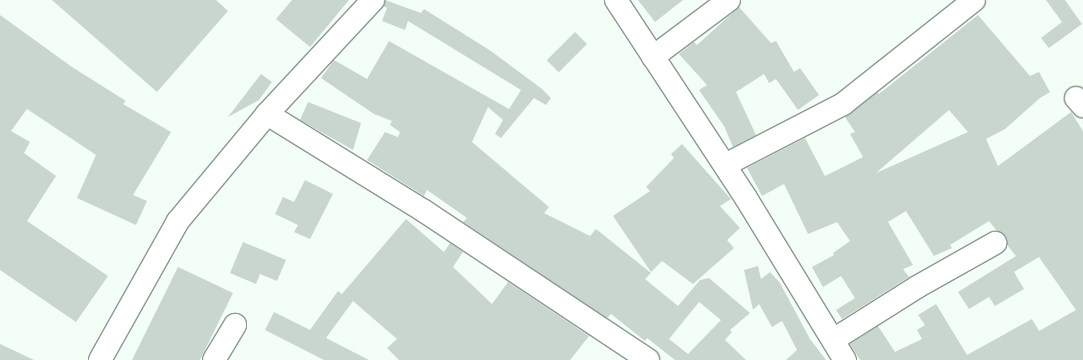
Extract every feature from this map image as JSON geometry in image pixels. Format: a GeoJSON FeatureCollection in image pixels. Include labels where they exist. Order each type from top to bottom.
{"type":"FeatureCollection","features":[{"type":"Feature","properties":{"kind":"street"},"geometry":{"type":"LineString","coordinates":[[100,360],[178,221],[267,114],[373,0]]}},
{"type":"Feature","properties":{"kind":"street"},"geometry":{"type":"LineString","coordinates":[[616,0],[725,166],[845,360]]}},
{"type":"Feature","properties":{"kind":"street"},"geometry":{"type":"LineString","coordinates":[[653,57],[728,0]]}},
{"type":"Feature","properties":{"kind":"street"},"geometry":{"type":"LineString","coordinates":[[725,166],[843,104],[974,0]]}},
{"type":"Feature","properties":{"kind":"street"},"geometry":{"type":"LineString","coordinates":[[267,114],[424,211],[648,360]]}},
{"type":"Feature","properties":{"kind":"street"},"geometry":{"type":"LineString","coordinates":[[833,340],[917,287],[994,243]]}},
{"type":"Feature","properties":{"kind":"street"},"geometry":{"type":"LineString","coordinates":[[214,360],[235,326]]}},
{"type":"Feature","properties":{"kind":"building"},"geometry":{"type":"Polygon","coordinates":[[[52,0],[216,0],[228,11],[157,92],[52,0]]]}},
{"type":"Feature","properties":{"kind":"building"},"geometry":{"type":"Polygon","coordinates":[[[292,0],[349,0],[310,47],[276,19],[292,0]]]}},
{"type":"Feature","properties":{"kind":"building"},"geometry":{"type":"Polygon","coordinates":[[[385,0],[421,13],[424,9],[491,51],[542,89],[551,98],[546,105],[534,98],[501,138],[495,134],[503,120],[488,107],[472,142],[549,207],[544,213],[590,236],[596,229],[651,273],[645,279],[678,306],[700,280],[709,278],[750,313],[730,330],[732,332],[725,340],[746,360],[675,360],[647,338],[645,341],[611,314],[607,318],[463,222],[467,218],[427,190],[424,196],[367,160],[385,132],[398,137],[400,132],[390,125],[392,121],[374,114],[321,78],[334,60],[367,79],[389,41],[509,109],[521,90],[408,21],[405,30],[382,21],[387,8],[383,6],[385,0]],[[699,302],[669,339],[688,354],[721,320],[699,302]]]}},
{"type":"Feature","properties":{"kind":"building"},"geometry":{"type":"Polygon","coordinates":[[[638,0],[683,0],[655,22],[638,0]]]}},
{"type":"Feature","properties":{"kind":"building"},"geometry":{"type":"Polygon","coordinates":[[[1046,0],[1065,0],[1082,24],[1049,48],[1041,38],[1062,22],[1046,0]]]}},
{"type":"Feature","properties":{"kind":"building"},"geometry":{"type":"Polygon","coordinates":[[[739,7],[771,43],[776,41],[794,72],[800,68],[819,95],[798,110],[776,79],[769,83],[764,74],[736,92],[756,135],[733,147],[724,126],[699,90],[707,85],[679,54],[694,42],[697,45],[739,7]]]}},
{"type":"Feature","properties":{"kind":"building"},"geometry":{"type":"Polygon","coordinates":[[[0,15],[72,67],[126,101],[123,104],[171,132],[133,195],[147,201],[136,225],[77,198],[96,155],[27,109],[11,131],[30,142],[24,153],[56,176],[27,221],[108,276],[76,322],[0,270],[0,15]]]}},
{"type":"Feature","properties":{"kind":"building"},"geometry":{"type":"Polygon","coordinates":[[[978,15],[1030,76],[1039,72],[1050,92],[1040,98],[1005,129],[986,139],[998,166],[1071,112],[1083,131],[1083,360],[860,360],[850,344],[878,326],[895,352],[922,339],[917,330],[925,325],[918,315],[936,304],[967,355],[1032,319],[1039,331],[1076,310],[1039,257],[1014,272],[1024,289],[995,306],[989,297],[969,309],[958,292],[1016,256],[1007,245],[1006,237],[997,231],[989,221],[950,245],[952,248],[934,256],[906,211],[888,222],[913,265],[903,269],[909,277],[842,319],[836,310],[855,298],[841,276],[823,287],[812,267],[834,255],[833,253],[850,241],[837,222],[808,234],[784,184],[762,196],[747,168],[805,138],[825,176],[863,157],[850,134],[855,132],[845,117],[878,92],[879,94],[978,15]],[[949,110],[876,173],[968,132],[949,110]]]}},
{"type":"Feature","properties":{"kind":"building"},"geometry":{"type":"Polygon","coordinates":[[[575,32],[587,44],[559,72],[547,60],[575,32]]]}},
{"type":"Feature","properties":{"kind":"building"},"geometry":{"type":"Polygon","coordinates":[[[261,74],[272,82],[259,100],[228,117],[261,74]]]}},
{"type":"Feature","properties":{"kind":"building"},"geometry":{"type":"Polygon","coordinates":[[[308,102],[361,123],[353,150],[300,120],[308,102]]]}},
{"type":"Feature","properties":{"kind":"building"},"geometry":{"type":"Polygon","coordinates":[[[682,144],[731,199],[720,206],[740,228],[727,240],[734,248],[693,284],[662,261],[651,272],[613,216],[650,191],[646,187],[674,158],[671,154],[682,144]]]}},
{"type":"Feature","properties":{"kind":"building"},"geometry":{"type":"Polygon","coordinates":[[[305,180],[333,194],[310,239],[294,232],[298,225],[275,214],[283,197],[294,202],[305,180]]]}},
{"type":"Feature","properties":{"kind":"building"},"geometry":{"type":"Polygon","coordinates":[[[406,219],[444,252],[450,243],[463,252],[453,267],[492,304],[508,282],[589,336],[570,360],[399,360],[387,348],[397,339],[353,301],[326,338],[369,360],[324,360],[265,330],[274,312],[310,330],[338,291],[342,294],[406,219]]]}},
{"type":"Feature","properties":{"kind":"building"},"geometry":{"type":"Polygon","coordinates":[[[243,242],[286,260],[277,281],[260,274],[256,284],[230,273],[243,242]]]}},
{"type":"Feature","properties":{"kind":"building"},"geometry":{"type":"Polygon","coordinates":[[[758,266],[761,279],[770,272],[780,283],[810,339],[826,360],[786,360],[797,350],[782,321],[772,327],[759,304],[753,310],[744,270],[758,266]]]}},
{"type":"Feature","properties":{"kind":"building"},"geometry":{"type":"Polygon","coordinates":[[[178,267],[233,293],[200,360],[132,360],[178,267]]]}},
{"type":"Feature","properties":{"kind":"building"},"geometry":{"type":"Polygon","coordinates":[[[0,344],[34,360],[0,360],[0,344]]]}}]}
